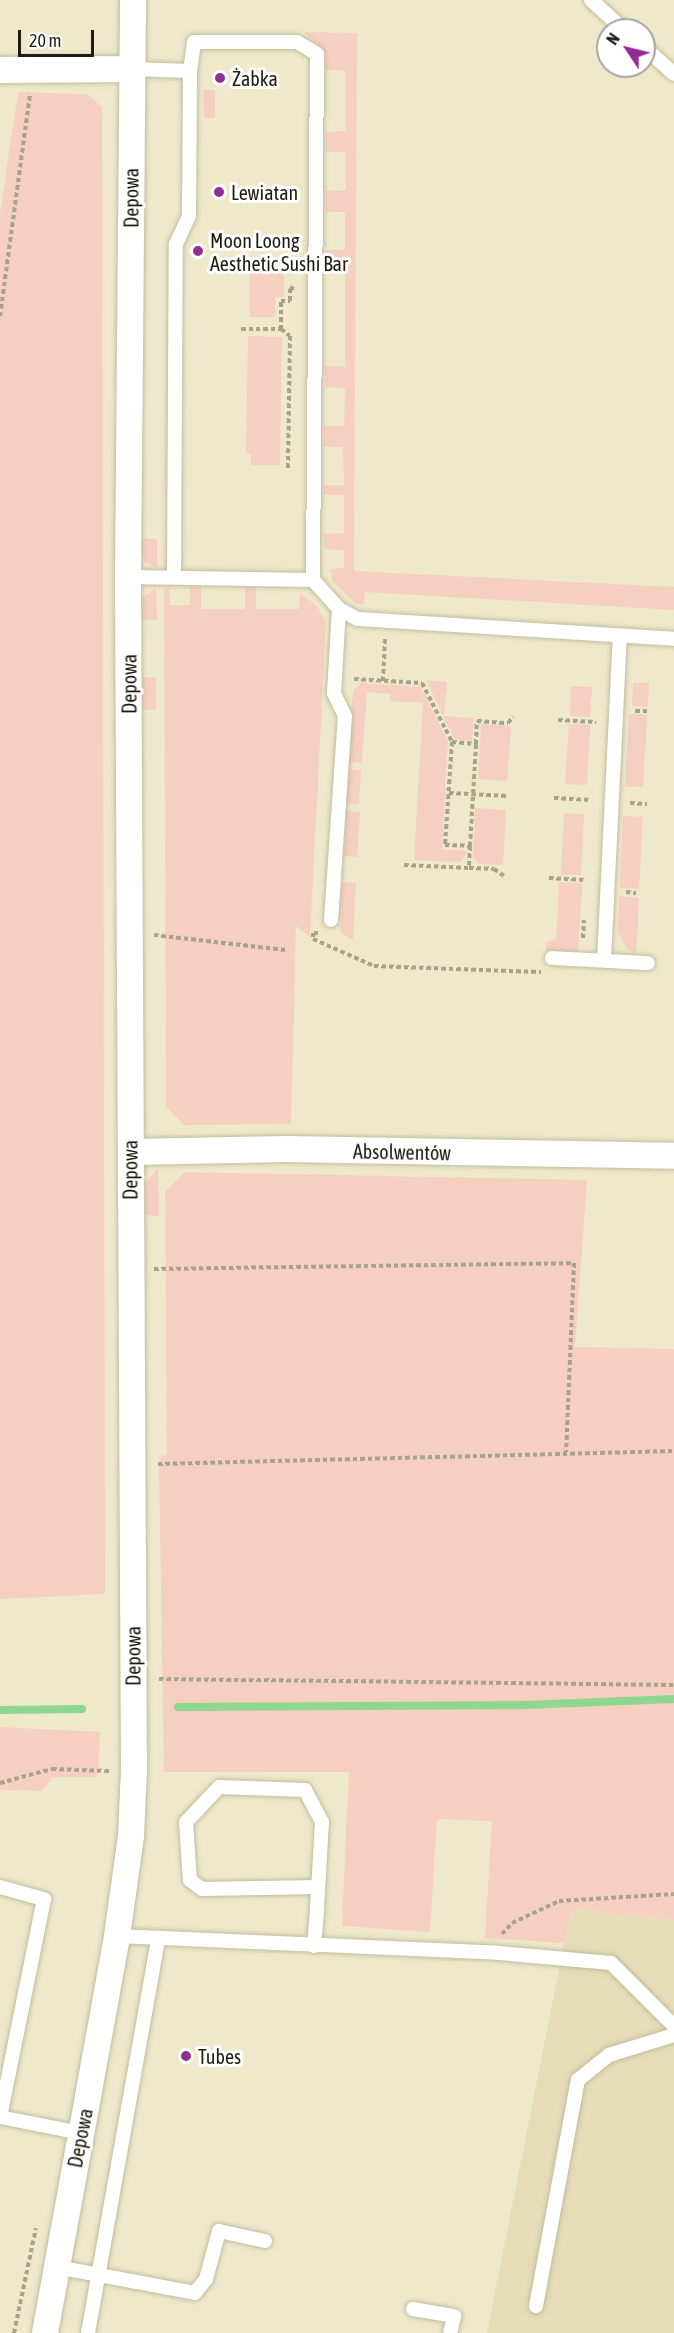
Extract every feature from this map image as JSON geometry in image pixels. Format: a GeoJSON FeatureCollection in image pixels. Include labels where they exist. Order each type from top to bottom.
{"type":"FeatureCollection","features":[{"type":"Feature","properties":{"kind":"street","name":"Depowa"},"geometry":{"type":"LineString","coordinates":[[45,2333],[117,1936],[131,1836],[134,1771],[130,1465],[128,577],[133,0]]}},
{"type":"Feature","properties":{"kind":"street"},"geometry":{"type":"LineString","coordinates":[[0,70],[132,69]]}},
{"type":"Feature","properties":{"kind":"street","name":"Absolwentów"},"geometry":{"type":"LineString","coordinates":[[131,1152],[286,1149],[674,1156]]}},
{"type":"Feature","properties":{"kind":"lane"},"geometry":{"type":"LineString","coordinates":[[591,0],[611,18]]}},
{"type":"Feature","properties":{"kind":"lane"},"geometry":{"type":"LineString","coordinates":[[174,577],[176,244],[189,216],[190,72],[194,42],[297,42],[317,54],[313,580],[339,609],[358,619],[386,623],[674,639]]}},
{"type":"Feature","properties":{"kind":"lane"},"geometry":{"type":"LineString","coordinates":[[656,58],[674,74]]}},
{"type":"Feature","properties":{"kind":"lane"},"geometry":{"type":"LineString","coordinates":[[132,69],[190,72]]}},
{"type":"Feature","properties":{"kind":"lane"},"geometry":{"type":"LineString","coordinates":[[128,577],[313,580]]}},
{"type":"Feature","properties":{"kind":"lane"},"geometry":{"type":"LineString","coordinates":[[331,920],[345,716],[334,693],[339,609]]}},
{"type":"Feature","properties":{"kind":"lane"},"geometry":{"type":"LineString","coordinates":[[604,960],[621,636]]}},
{"type":"Feature","properties":{"kind":"lane"},"geometry":{"type":"LineString","coordinates":[[552,958],[648,963]]}},
{"type":"Feature","properties":{"kind":"lane"},"geometry":{"type":"LineString","coordinates":[[314,1946],[318,1887],[322,1821],[305,1790],[219,1787],[186,1822],[190,1880],[202,1889],[318,1887]]}},
{"type":"Feature","properties":{"kind":"lane"},"geometry":{"type":"LineString","coordinates":[[0,1887],[44,1899],[0,2117],[81,2133]]}},
{"type":"Feature","properties":{"kind":"lane"},"geometry":{"type":"LineString","coordinates":[[117,1936],[158,1941],[499,1953],[611,1963],[674,2026]]}},
{"type":"Feature","properties":{"kind":"lane"},"geometry":{"type":"LineString","coordinates":[[88,2333],[158,1941]]}},
{"type":"Feature","properties":{"kind":"lane"},"geometry":{"type":"LineString","coordinates":[[536,2306],[578,2080],[609,2055],[674,2035]]}},
{"type":"Feature","properties":{"kind":"lane"},"geometry":{"type":"LineString","coordinates":[[57,2267],[99,2277],[195,2293],[206,2279],[219,2231],[265,2241]]}},
{"type":"Feature","properties":{"kind":"lane"},"geometry":{"type":"LineString","coordinates":[[413,2309],[454,2316],[450,2333]]}},
{"type":"Feature","properties":{"kind":"path"},"geometry":{"type":"LineString","coordinates":[[0,316],[36,69]]}},
{"type":"Feature","properties":{"kind":"path"},"geometry":{"type":"LineString","coordinates":[[281,329],[281,301],[290,301],[290,287],[296,287],[295,301]]}},
{"type":"Feature","properties":{"kind":"path"},"geometry":{"type":"LineString","coordinates":[[241,329],[281,329],[290,336],[288,469]]}},
{"type":"Feature","properties":{"kind":"path"},"geometry":{"type":"LineString","coordinates":[[383,681],[385,645]]}},
{"type":"Feature","properties":{"kind":"path"},"geometry":{"type":"LineString","coordinates":[[337,700],[352,679],[422,683],[452,742],[446,845],[470,846]]}},
{"type":"Feature","properties":{"kind":"path"},"geometry":{"type":"LineString","coordinates":[[469,868],[477,721],[508,723],[513,717]]}},
{"type":"Feature","properties":{"kind":"path"},"geometry":{"type":"LineString","coordinates":[[558,720],[596,722]]}},
{"type":"Feature","properties":{"kind":"path"},"geometry":{"type":"LineString","coordinates":[[452,742],[476,744]]}},
{"type":"Feature","properties":{"kind":"path"},"geometry":{"type":"LineString","coordinates":[[449,793],[508,796]]}},
{"type":"Feature","properties":{"kind":"path"},"geometry":{"type":"LineString","coordinates":[[554,798],[591,800]]}},
{"type":"Feature","properties":{"kind":"path"},"geometry":{"type":"LineString","coordinates":[[404,865],[494,869],[504,876]]}},
{"type":"Feature","properties":{"kind":"path"},"geometry":{"type":"LineString","coordinates":[[549,878],[586,880]]}},
{"type":"Feature","properties":{"kind":"path"},"geometry":{"type":"LineString","coordinates":[[323,934],[313,933],[313,939],[374,966],[554,973]]}},
{"type":"Feature","properties":{"kind":"path"},"geometry":{"type":"LineString","coordinates":[[129,934],[285,950]]}},
{"type":"Feature","properties":{"kind":"path"},"geometry":{"type":"LineString","coordinates":[[130,1270],[574,1263],[567,1452]]}},
{"type":"Feature","properties":{"kind":"path"},"geometry":{"type":"LineString","coordinates":[[130,1465],[674,1451]]}},
{"type":"Feature","properties":{"kind":"path"},"geometry":{"type":"LineString","coordinates":[[133,1679],[674,1685]]}},
{"type":"Feature","properties":{"kind":"path"},"geometry":{"type":"LineString","coordinates":[[0,1783],[52,1769],[134,1771]]}},
{"type":"Feature","properties":{"kind":"path"},"geometry":{"type":"LineString","coordinates":[[499,1953],[504,1928],[559,1901],[674,1894]]}},
{"type":"Feature","properties":{"kind":"shaded area"},"geometry":{"type":"Polygon","coordinates":[[[304,32],[357,33],[354,571],[674,587],[674,610],[365,592],[364,604],[356,604],[332,581],[331,569],[344,568],[344,550],[325,549],[324,534],[344,533],[344,495],[324,495],[324,485],[344,485],[343,447],[324,447],[324,426],[344,426],[345,388],[325,387],[325,366],[345,366],[345,270],[326,269],[326,250],[345,250],[345,212],[326,212],[326,191],[346,190],[346,152],[326,152],[326,132],[346,131],[346,71],[326,70],[325,54],[304,32]]]}},
{"type":"Feature","properties":{"kind":"shaded area"},"geometry":{"type":"Polygon","coordinates":[[[203,90],[215,90],[215,118],[204,118],[203,90]]]}},
{"type":"Feature","properties":{"kind":"shaded area"},"geometry":{"type":"Polygon","coordinates":[[[18,92],[87,94],[102,107],[105,1594],[0,1599],[0,214],[18,92]]]}},
{"type":"Feature","properties":{"kind":"shaded area"},"geometry":{"type":"Polygon","coordinates":[[[250,266],[262,266],[262,272],[284,272],[284,297],[275,297],[275,317],[250,317],[250,266]]]}},
{"type":"Feature","properties":{"kind":"shaded area"},"geometry":{"type":"Polygon","coordinates":[[[248,336],[282,337],[280,465],[251,465],[251,454],[246,453],[248,336]]]}},
{"type":"Feature","properties":{"kind":"shaded area"},"geometry":{"type":"Polygon","coordinates":[[[141,539],[157,539],[157,568],[145,562],[140,551],[141,539]]]}},
{"type":"Feature","properties":{"kind":"shaded area"},"geometry":{"type":"Polygon","coordinates":[[[190,587],[201,587],[201,609],[245,609],[245,587],[256,587],[256,609],[299,609],[300,593],[317,606],[326,622],[310,937],[296,926],[291,1124],[184,1125],[166,1107],[164,590],[169,588],[170,605],[190,605],[190,587]]]}},
{"type":"Feature","properties":{"kind":"shaded area"},"geometry":{"type":"Polygon","coordinates":[[[156,588],[157,620],[141,620],[141,599],[156,588]]]}},
{"type":"Feature","properties":{"kind":"shaded area"},"geometry":{"type":"Polygon","coordinates":[[[140,677],[156,677],[156,710],[140,710],[140,677]]]}},
{"type":"Feature","properties":{"kind":"shaded area"},"geometry":{"type":"Polygon","coordinates":[[[426,680],[447,682],[444,716],[474,718],[472,741],[454,739],[426,680]]]}},
{"type":"Feature","properties":{"kind":"shaded area"},"geometry":{"type":"Polygon","coordinates":[[[361,683],[421,687],[448,742],[442,849],[467,851],[461,862],[414,860],[423,703],[390,701],[390,694],[367,692],[362,763],[348,762],[353,691],[361,683]]]}},
{"type":"Feature","properties":{"kind":"shaded area"},"geometry":{"type":"Polygon","coordinates":[[[633,683],[649,683],[648,707],[632,706],[633,683]]]}},
{"type":"Feature","properties":{"kind":"shaded area"},"geometry":{"type":"Polygon","coordinates":[[[571,686],[592,687],[590,717],[570,716],[571,686]]]}},
{"type":"Feature","properties":{"kind":"shaded area"},"geometry":{"type":"Polygon","coordinates":[[[629,714],[647,715],[643,787],[625,787],[629,714]]]}},
{"type":"Feature","properties":{"kind":"shaded area"},"geometry":{"type":"Polygon","coordinates":[[[481,724],[511,726],[507,781],[478,779],[481,724]]]}},
{"type":"Feature","properties":{"kind":"shaded area"},"geometry":{"type":"Polygon","coordinates":[[[569,724],[590,725],[587,785],[565,784],[569,724]]]}},
{"type":"Feature","properties":{"kind":"shaded area"},"geometry":{"type":"Polygon","coordinates":[[[349,769],[361,770],[359,804],[346,803],[349,769]]]}},
{"type":"Feature","properties":{"kind":"shaded area"},"geometry":{"type":"Polygon","coordinates":[[[475,808],[506,810],[503,865],[479,864],[473,858],[475,808]]]}},
{"type":"Feature","properties":{"kind":"shaded area"},"geometry":{"type":"Polygon","coordinates":[[[346,811],[360,812],[357,857],[344,856],[346,811]]]}},
{"type":"Feature","properties":{"kind":"shaded area"},"geometry":{"type":"Polygon","coordinates":[[[564,813],[584,814],[581,875],[561,875],[564,813]]]}},
{"type":"Feature","properties":{"kind":"shaded area"},"geometry":{"type":"Polygon","coordinates":[[[623,816],[643,817],[639,889],[620,888],[623,816]]]}},
{"type":"Feature","properties":{"kind":"shaded area"},"geometry":{"type":"Polygon","coordinates":[[[342,882],[356,883],[353,940],[340,932],[342,882]]]}},
{"type":"Feature","properties":{"kind":"shaded area"},"geometry":{"type":"Polygon","coordinates":[[[559,882],[582,884],[578,952],[546,951],[546,943],[556,939],[559,882]]]}},
{"type":"Feature","properties":{"kind":"shaded area"},"geometry":{"type":"Polygon","coordinates":[[[619,896],[639,898],[636,954],[627,949],[618,932],[619,896]]]}},
{"type":"Feature","properties":{"kind":"shaded area"},"geometry":{"type":"Polygon","coordinates":[[[158,1168],[159,1216],[142,1215],[143,1186],[158,1168]]]}},
{"type":"Feature","properties":{"kind":"shaded area"},"geometry":{"type":"Polygon","coordinates":[[[185,1172],[587,1180],[575,1347],[674,1349],[674,1920],[572,1909],[564,1943],[485,1938],[492,1821],[437,1819],[430,1932],[342,1926],[349,1772],[164,1772],[159,1464],[160,1456],[167,1455],[165,1192],[185,1172]]]}},
{"type":"Feature","properties":{"kind":"shaded area"},"geometry":{"type":"Polygon","coordinates":[[[0,1727],[100,1732],[98,1777],[53,1777],[42,1791],[0,1790],[0,1727]]]}},
{"type":"Feature","properties":{"kind":"shaded area"},"geometry":{"type":"Polygon","coordinates":[[[571,1909],[674,1920],[674,2333],[487,2333],[571,1909]]]}},
{"type":"Feature","properties":{"kind":"waterway"},"geometry":{"type":"LineString","coordinates":[[178,1707],[525,1705],[674,1699]]}},
{"type":"Feature","properties":{"kind":"waterway"},"geometry":{"type":"LineString","coordinates":[[0,1710],[82,1709]]}},
{"type":"Feature","properties":{"kind":"place","name":"Żabka"},"geometry":{"type":"Point","coordinates":[220,78]}},
{"type":"Feature","properties":{"kind":"place","name":"Lewiatan"},"geometry":{"type":"Point","coordinates":[219,192]}},
{"type":"Feature","properties":{"kind":"place","name":"Moon Loong Aesthetic Sushi Bar"},"geometry":{"type":"Point","coordinates":[198,251]}},
{"type":"Feature","properties":{"kind":"place","name":"Tubes"},"geometry":{"type":"Point","coordinates":[186,2056]}}]}
